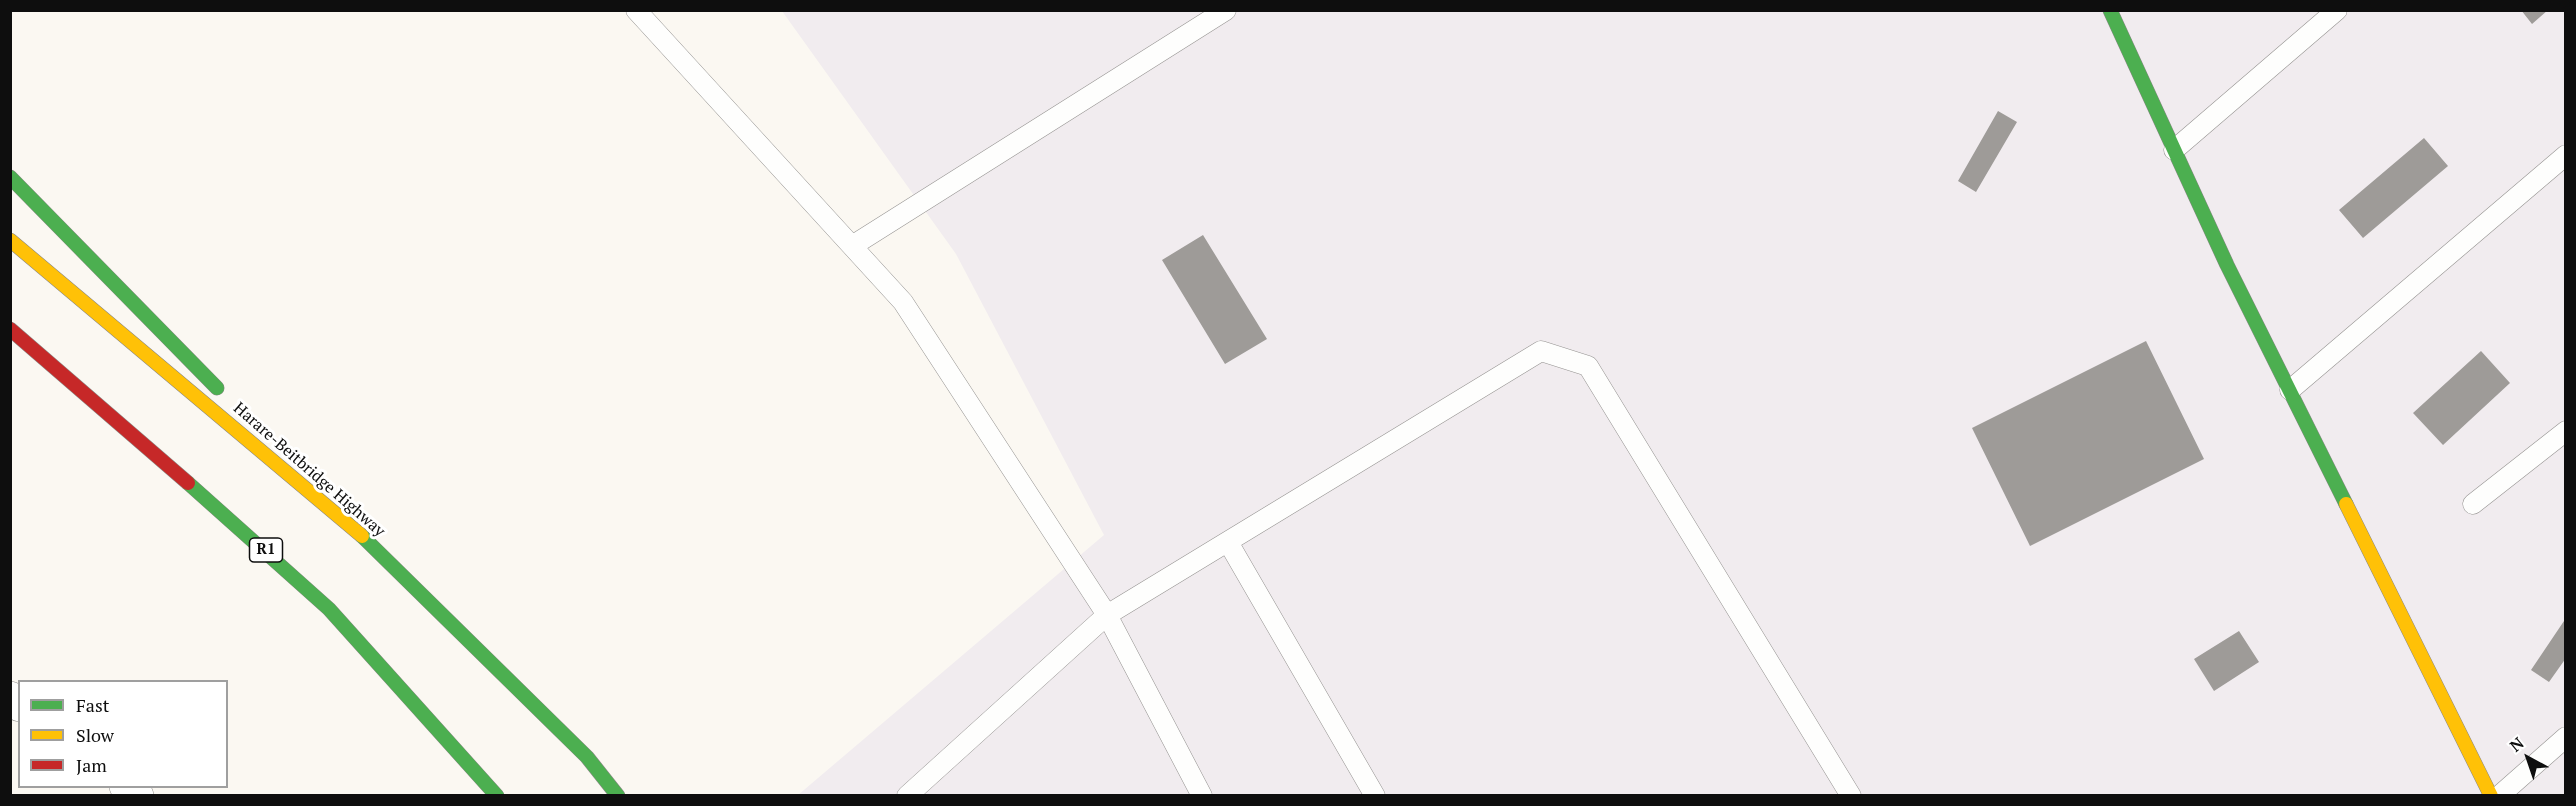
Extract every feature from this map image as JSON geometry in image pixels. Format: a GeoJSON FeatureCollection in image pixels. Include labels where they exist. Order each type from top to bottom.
{"type":"FeatureCollection","features":[{"type":"Feature","properties":{"kind":"main road"},"geometry":{"type":"LineString","coordinates":[[2110,10],[2227,265],[2490,795]]}},
{"type":"Feature","properties":{"kind":"main road"},"geometry":{"type":"LineString","coordinates":[[10,177],[226,398]]}},
{"type":"Feature","properties":{"kind":"main road","name":"Harare-Beitbridge Highway"},"geometry":{"type":"LineString","coordinates":[[10,240],[342,517],[587,757],[618,795]]}},
{"type":"Feature","properties":{"kind":"main road","name":"R1"},"geometry":{"type":"LineString","coordinates":[[10,329],[247,534],[329,609],[497,795]]}},
{"type":"Feature","properties":{"kind":"main road"},"geometry":{"type":"LineString","coordinates":[[251,423],[342,517]]}},
{"type":"Feature","properties":{"kind":"lane"},"geometry":{"type":"LineString","coordinates":[[636,10],[903,302],[1107,615],[1202,795]]}},
{"type":"Feature","properties":{"kind":"lane"},"geometry":{"type":"LineString","coordinates":[[852,246],[1226,10]]}},
{"type":"Feature","properties":{"kind":"lane"},"geometry":{"type":"LineString","coordinates":[[2174,150],[2337,10]]}},
{"type":"Feature","properties":{"kind":"lane"},"geometry":{"type":"LineString","coordinates":[[2290,390],[2565,155]]}},
{"type":"Feature","properties":{"kind":"lane"},"geometry":{"type":"LineString","coordinates":[[907,795],[1107,615],[1541,351],[1588,366],[1851,795]]}},
{"type":"Feature","properties":{"kind":"lane"},"geometry":{"type":"LineString","coordinates":[[2473,504],[2565,431]]}},
{"type":"Feature","properties":{"kind":"lane"},"geometry":{"type":"LineString","coordinates":[[1228,542],[1375,795]]}},
{"type":"Feature","properties":{"kind":"lane"},"geometry":{"type":"LineString","coordinates":[[2499,795],[2565,737]]}},
{"type":"Feature","properties":{"kind":"shaded area"},"geometry":{"type":"Polygon","coordinates":[[[782,11],[2565,11],[2565,795],[798,795],[1104,535],[956,254],[782,11]]]}},
{"type":"Feature","properties":{"kind":"building"},"geometry":{"type":"Polygon","coordinates":[[[2521,10],[2548,10],[2532,24],[2521,10]]]}},
{"type":"Feature","properties":{"kind":"building"},"geometry":{"type":"Polygon","coordinates":[[[1998,111],[2017,122],[1976,192],[1958,181],[1998,111]]]}},
{"type":"Feature","properties":{"kind":"building"},"geometry":{"type":"Polygon","coordinates":[[[2424,138],[2448,166],[2363,238],[2339,210],[2424,138]]]}},
{"type":"Feature","properties":{"kind":"building"},"geometry":{"type":"Polygon","coordinates":[[[1203,235],[1267,339],[1225,364],[1162,260],[1203,235]]]}},
{"type":"Feature","properties":{"kind":"building"},"geometry":{"type":"Polygon","coordinates":[[[2146,341],[2204,459],[2030,546],[1972,428],[2146,341]]]}},
{"type":"Feature","properties":{"kind":"building"},"geometry":{"type":"Polygon","coordinates":[[[2481,351],[2510,383],[2443,445],[2413,413],[2481,351]]]}},
{"type":"Feature","properties":{"kind":"building"},"geometry":{"type":"Polygon","coordinates":[[[2566,618],[2566,658],[2549,682],[2531,670],[2566,618]]]}},
{"type":"Feature","properties":{"kind":"building"},"geometry":{"type":"Polygon","coordinates":[[[2239,631],[2259,662],[2214,691],[2194,659],[2239,631]]]}},
{"type":"Feature","properties":{"kind":"traffic: fast"},"geometry":{"type":"LineString","coordinates":[[2110,10],[2227,265],[2346,504]]}},
{"type":"Feature","properties":{"kind":"traffic: fast"},"geometry":{"type":"LineString","coordinates":[[10,177],[217,388]]}},
{"type":"Feature","properties":{"kind":"traffic: fast"},"geometry":{"type":"LineString","coordinates":[[188,483],[329,609],[497,796]]}},
{"type":"Feature","properties":{"kind":"traffic: fast"},"geometry":{"type":"LineString","coordinates":[[362,536],[587,757],[618,796]]}},
{"type":"Feature","properties":{"kind":"traffic: slow"},"geometry":{"type":"LineString","coordinates":[[10,240],[362,536]]}},
{"type":"Feature","properties":{"kind":"traffic: slow"},"geometry":{"type":"LineString","coordinates":[[2346,504],[2491,796]]}},
{"type":"Feature","properties":{"kind":"traffic: jam"},"geometry":{"type":"LineString","coordinates":[[10,329],[188,483]]}}]}
